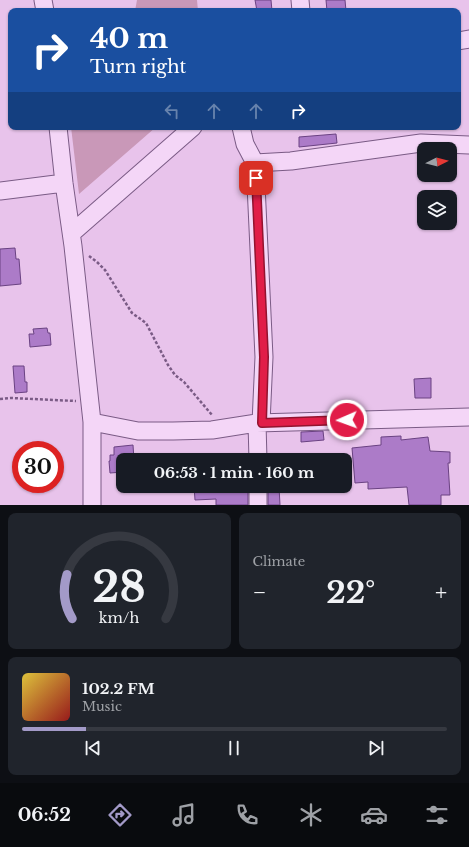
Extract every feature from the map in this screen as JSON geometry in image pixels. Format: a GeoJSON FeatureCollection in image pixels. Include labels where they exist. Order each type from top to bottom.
{"type":"FeatureCollection","features":[{"type":"Feature","properties":{"kind":"street"},"geometry":{"type":"LineString","coordinates":[[58,130],[92,422],[92,505]]}},
{"type":"Feature","properties":{"kind":"street"},"geometry":{"type":"LineString","coordinates":[[72,240],[190,130]]}},
{"type":"Feature","properties":{"kind":"street"},"geometry":{"type":"LineString","coordinates":[[242,130],[245,144],[255,163],[264,357],[258,453]]}},
{"type":"Feature","properties":{"kind":"street"},"geometry":{"type":"LineString","coordinates":[[255,163],[291,161],[421,143],[469,145]]}},
{"type":"Feature","properties":{"kind":"street"},"geometry":{"type":"LineString","coordinates":[[0,191],[64,183]]}},
{"type":"Feature","properties":{"kind":"street"},"geometry":{"type":"LineString","coordinates":[[92,422],[138,431],[173,431],[212,430],[260,423],[469,417]]}},
{"type":"Feature","properties":{"kind":"street"},"geometry":{"type":"LineString","coordinates":[[258,493],[258,505]]}},
{"type":"Feature","properties":{"kind":"path"},"geometry":{"type":"LineString","coordinates":[[72,240],[105,270],[132,313],[146,323],[168,365],[175,375],[184,382],[223,428]]}},
{"type":"Feature","properties":{"kind":"path"},"geometry":{"type":"LineString","coordinates":[[0,399],[11,398],[90,402]]}},
{"type":"Feature","properties":{"kind":"shaded area"},"geometry":{"type":"Polygon","coordinates":[[[137,0],[197,0],[198,8],[136,8],[137,0]]]}},
{"type":"Feature","properties":{"kind":"shaded area"},"geometry":{"type":"Polygon","coordinates":[[[71,130],[153,130],[79,194],[71,130]]]}},
{"type":"Feature","properties":{"kind":"building"},"geometry":{"type":"Polygon","coordinates":[[[255,0],[271,0],[272,8],[256,8],[255,0]]]}},
{"type":"Feature","properties":{"kind":"building"},"geometry":{"type":"Polygon","coordinates":[[[326,0],[345,0],[346,8],[327,8],[326,0]]]}},
{"type":"Feature","properties":{"kind":"building"},"geometry":{"type":"Polygon","coordinates":[[[336,134],[337,143],[299,147],[299,137],[336,134]]]}},
{"type":"Feature","properties":{"kind":"building"},"geometry":{"type":"Polygon","coordinates":[[[15,248],[16,259],[19,259],[21,284],[0,286],[0,249],[15,248]]]}},
{"type":"Feature","properties":{"kind":"building"},"geometry":{"type":"Polygon","coordinates":[[[47,328],[48,333],[50,333],[51,345],[30,347],[29,334],[34,334],[33,329],[47,328]]]}},
{"type":"Feature","properties":{"kind":"building"},"geometry":{"type":"Polygon","coordinates":[[[13,366],[24,366],[27,392],[15,393],[13,366]]]}},
{"type":"Feature","properties":{"kind":"building"},"geometry":{"type":"Polygon","coordinates":[[[431,378],[431,398],[415,398],[414,379],[431,378]]]}},
{"type":"Feature","properties":{"kind":"building"},"geometry":{"type":"Polygon","coordinates":[[[323,431],[324,440],[301,442],[301,432],[323,431]]]}},
{"type":"Feature","properties":{"kind":"building"},"geometry":{"type":"Polygon","coordinates":[[[401,436],[401,440],[428,437],[430,451],[450,452],[450,463],[448,463],[450,495],[441,495],[441,505],[409,505],[407,487],[368,489],[368,482],[355,483],[352,448],[381,445],[381,437],[401,436]]]}},
{"type":"Feature","properties":{"kind":"building"},"geometry":{"type":"Polygon","coordinates":[[[133,445],[134,453],[116,453],[116,473],[110,473],[109,461],[110,455],[114,455],[114,447],[133,445]]]}},
{"type":"Feature","properties":{"kind":"building"},"geometry":{"type":"Polygon","coordinates":[[[194,493],[248,493],[248,505],[216,505],[216,499],[195,500],[194,493]]]}},
{"type":"Feature","properties":{"kind":"building"},"geometry":{"type":"Polygon","coordinates":[[[268,493],[279,493],[280,505],[268,505],[268,493]]]}},
{"type":"Feature","properties":{"kind":"route"},"geometry":{"type":"LineString","coordinates":[[256,178],[264,357],[262,423],[347,420]]}}]}
